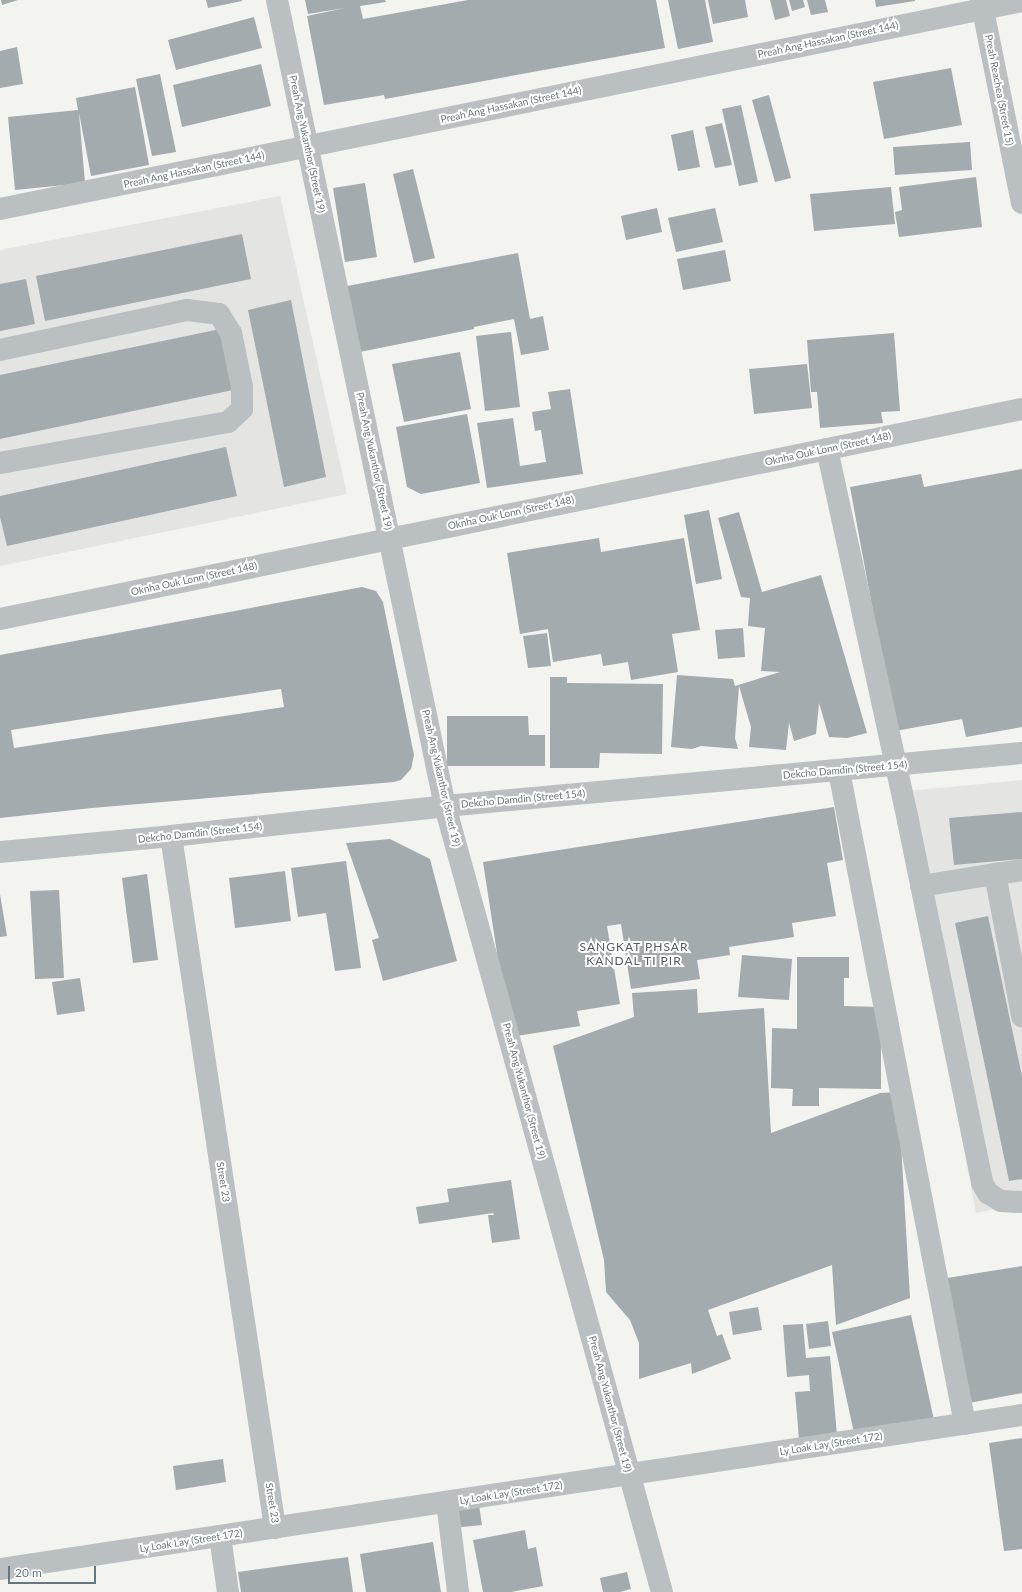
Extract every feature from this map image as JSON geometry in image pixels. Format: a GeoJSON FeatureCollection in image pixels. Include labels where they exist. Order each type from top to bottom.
{"type":"FeatureCollection","features":[{"type":"Feature","properties":{"kind":"street","name":"Preah Ang Yukanthor (Street 19)"},"geometry":{"type":"LineString","coordinates":[[277,0],[445,806],[662,1592]]}},
{"type":"Feature","properties":{"kind":"street","name":"Preah Ang Hassakan (Street 144)"},"geometry":{"type":"LineString","coordinates":[[0,209],[308,146],[982,4],[1022,1]]}},
{"type":"Feature","properties":{"kind":"street","name":"Preah Reachea (Street 15)"},"geometry":{"type":"LineString","coordinates":[[982,4],[1022,203]]}},
{"type":"Feature","properties":{"kind":"street"},"geometry":{"type":"LineString","coordinates":[[0,350],[187,310],[219,314],[231,333],[242,387],[242,409],[228,422],[0,463]]}},
{"type":"Feature","properties":{"kind":"street","name":"Oknha Ouk Lonn (Street 148)"},"geometry":{"type":"LineString","coordinates":[[0,619],[1022,409]]}},
{"type":"Feature","properties":{"kind":"street"},"geometry":{"type":"LineString","coordinates":[[827,449],[921,886],[982,1183],[988,1193],[1001,1201],[1022,1202]]}},
{"type":"Feature","properties":{"kind":"street","name":"Dekcho Damdin (Street 154)"},"geometry":{"type":"LineString","coordinates":[[0,852],[170,836],[445,806],[1022,753]]}},
{"type":"Feature","properties":{"kind":"street"},"geometry":{"type":"LineString","coordinates":[[839,771],[964,1424]]}},
{"type":"Feature","properties":{"kind":"street","name":"Street 23"},"geometry":{"type":"LineString","coordinates":[[170,836],[276,1528]]}},
{"type":"Feature","properties":{"kind":"street"},"geometry":{"type":"LineString","coordinates":[[921,886],[1022,870]]}},
{"type":"Feature","properties":{"kind":"street"},"geometry":{"type":"LineString","coordinates":[[995,874],[1022,1016]]}},
{"type":"Feature","properties":{"kind":"street","name":"Ly Loak Lay (Street 172)"},"geometry":{"type":"LineString","coordinates":[[0,1569],[1022,1415]]}},
{"type":"Feature","properties":{"kind":"street"},"geometry":{"type":"LineString","coordinates":[[447,1502],[458,1592]]}},
{"type":"Feature","properties":{"kind":"street"},"geometry":{"type":"LineString","coordinates":[[220,1536],[228,1592]]}},
{"type":"Feature","properties":{"kind":"shaded area"},"geometry":{"type":"Polygon","coordinates":[[[280,196],[347,494],[0,566],[0,250],[280,196]]]}},
{"type":"Feature","properties":{"kind":"shaded area"},"geometry":{"type":"Polygon","coordinates":[[[1022,780],[1022,1204],[976,1213],[896,792],[1022,780]]]}},
{"type":"Feature","properties":{"kind":"building"},"geometry":{"type":"Polygon","coordinates":[[[1,0],[18,0],[2,5],[1,0]]]}},
{"type":"Feature","properties":{"kind":"building"},"geometry":{"type":"Polygon","coordinates":[[[206,0],[242,0],[242,1],[208,8],[206,0]]]}},
{"type":"Feature","properties":{"kind":"building"},"geometry":{"type":"Polygon","coordinates":[[[305,0],[385,0],[386,2],[360,6],[363,19],[468,0],[656,0],[665,48],[385,99],[384,95],[324,105],[307,16],[345,8],[308,14],[305,0]]]}},
{"type":"Feature","properties":{"kind":"building"},"geometry":{"type":"Polygon","coordinates":[[[668,0],[705,0],[713,42],[678,49],[668,0]]]}},
{"type":"Feature","properties":{"kind":"building"},"geometry":{"type":"Polygon","coordinates":[[[708,0],[745,0],[748,17],[713,24],[708,0]]]}},
{"type":"Feature","properties":{"kind":"building"},"geometry":{"type":"Polygon","coordinates":[[[770,0],[786,0],[790,16],[775,20],[770,0]]]}},
{"type":"Feature","properties":{"kind":"building"},"geometry":{"type":"Polygon","coordinates":[[[789,0],[803,0],[805,7],[792,11],[789,0]]]}},
{"type":"Feature","properties":{"kind":"building"},"geometry":{"type":"Polygon","coordinates":[[[807,0],[825,0],[828,12],[811,15],[807,0]]]}},
{"type":"Feature","properties":{"kind":"building"},"geometry":{"type":"Polygon","coordinates":[[[875,0],[915,0],[915,1],[876,7],[875,0]]]}},
{"type":"Feature","properties":{"kind":"building"},"geometry":{"type":"Polygon","coordinates":[[[254,17],[262,48],[176,70],[168,40],[254,17]]]}},
{"type":"Feature","properties":{"kind":"building"},"geometry":{"type":"Polygon","coordinates":[[[17,47],[23,84],[0,88],[0,51],[17,47]]]}},
{"type":"Feature","properties":{"kind":"building"},"geometry":{"type":"Polygon","coordinates":[[[261,64],[271,106],[182,127],[173,85],[261,64]]]}},
{"type":"Feature","properties":{"kind":"building"},"geometry":{"type":"Polygon","coordinates":[[[951,68],[962,125],[884,139],[873,82],[951,68]]]}},
{"type":"Feature","properties":{"kind":"building"},"geometry":{"type":"Polygon","coordinates":[[[160,74],[176,152],[152,156],[136,79],[160,74]]]}},
{"type":"Feature","properties":{"kind":"building"},"geometry":{"type":"Polygon","coordinates":[[[135,87],[149,165],[91,176],[79,113],[85,183],[15,190],[8,117],[78,110],[76,98],[135,87]]]}},
{"type":"Feature","properties":{"kind":"building"},"geometry":{"type":"Polygon","coordinates":[[[769,95],[791,178],[775,182],[752,100],[769,95]]]}},
{"type":"Feature","properties":{"kind":"building"},"geometry":{"type":"Polygon","coordinates":[[[741,105],[758,182],[739,186],[722,109],[741,105]]]}},
{"type":"Feature","properties":{"kind":"building"},"geometry":{"type":"Polygon","coordinates":[[[722,123],[732,165],[715,168],[705,127],[722,123]]]}},
{"type":"Feature","properties":{"kind":"building"},"geometry":{"type":"Polygon","coordinates":[[[693,130],[700,167],[678,171],[671,135],[693,130]]]}},
{"type":"Feature","properties":{"kind":"building"},"geometry":{"type":"Polygon","coordinates":[[[970,142],[972,170],[895,175],[893,147],[970,142]]]}},
{"type":"Feature","properties":{"kind":"building"},"geometry":{"type":"Polygon","coordinates":[[[413,169],[435,258],[414,263],[393,174],[413,169]]]}},
{"type":"Feature","properties":{"kind":"building"},"geometry":{"type":"Polygon","coordinates":[[[976,177],[982,227],[899,237],[895,212],[902,210],[899,187],[976,177]]]}},
{"type":"Feature","properties":{"kind":"building"},"geometry":{"type":"Polygon","coordinates":[[[365,183],[377,257],[345,262],[333,188],[365,183]]]}},
{"type":"Feature","properties":{"kind":"building"},"geometry":{"type":"Polygon","coordinates":[[[891,187],[895,224],[814,231],[810,194],[891,187]]]}},
{"type":"Feature","properties":{"kind":"building"},"geometry":{"type":"Polygon","coordinates":[[[657,208],[662,232],[626,240],[621,216],[657,208]]]}},
{"type":"Feature","properties":{"kind":"building"},"geometry":{"type":"Polygon","coordinates":[[[715,208],[723,242],[676,252],[668,218],[715,208]]]}},
{"type":"Feature","properties":{"kind":"building"},"geometry":{"type":"Polygon","coordinates":[[[242,234],[251,279],[45,321],[36,276],[242,234]]]}},
{"type":"Feature","properties":{"kind":"building"},"geometry":{"type":"Polygon","coordinates":[[[725,250],[731,281],[683,290],[677,259],[725,250]]]}},
{"type":"Feature","properties":{"kind":"building"},"geometry":{"type":"Polygon","coordinates":[[[518,253],[530,319],[543,316],[549,350],[521,355],[514,319],[474,327],[474,329],[355,353],[342,287],[518,253]]]}},
{"type":"Feature","properties":{"kind":"building"},"geometry":{"type":"Polygon","coordinates":[[[26,279],[35,324],[0,331],[0,284],[26,279]]]}},
{"type":"Feature","properties":{"kind":"building"},"geometry":{"type":"Polygon","coordinates":[[[291,300],[326,477],[284,487],[248,310],[291,300]]]}},
{"type":"Feature","properties":{"kind":"building"},"geometry":{"type":"Polygon","coordinates":[[[220,329],[233,390],[0,439],[0,375],[220,329]]]}},
{"type":"Feature","properties":{"kind":"building"},"geometry":{"type":"Polygon","coordinates":[[[511,332],[520,407],[485,411],[476,336],[511,332]]]}},
{"type":"Feature","properties":{"kind":"building"},"geometry":{"type":"Polygon","coordinates":[[[894,333],[900,411],[881,412],[883,423],[820,428],[817,392],[811,392],[807,340],[894,333]]]}},
{"type":"Feature","properties":{"kind":"building"},"geometry":{"type":"Polygon","coordinates":[[[460,352],[471,409],[404,422],[392,364],[460,352]]]}},
{"type":"Feature","properties":{"kind":"building"},"geometry":{"type":"Polygon","coordinates":[[[807,364],[812,408],[754,414],[749,369],[807,364]]]}},
{"type":"Feature","properties":{"kind":"building"},"geometry":{"type":"Polygon","coordinates":[[[570,389],[583,474],[487,488],[477,423],[513,418],[520,466],[546,462],[541,430],[535,431],[532,412],[551,409],[548,392],[570,389]]]}},
{"type":"Feature","properties":{"kind":"building"},"geometry":{"type":"Polygon","coordinates":[[[467,414],[480,483],[421,494],[407,487],[396,427],[467,414]]]}},
{"type":"Feature","properties":{"kind":"building"},"geometry":{"type":"Polygon","coordinates":[[[226,447],[237,496],[7,546],[0,517],[0,496],[226,447]]]}},
{"type":"Feature","properties":{"kind":"building"},"geometry":{"type":"Polygon","coordinates":[[[1022,469],[1022,727],[966,737],[962,719],[895,731],[850,487],[921,474],[924,487],[1022,469]]]}},
{"type":"Feature","properties":{"kind":"building"},"geometry":{"type":"Polygon","coordinates":[[[709,510],[722,579],[696,584],[684,515],[709,510]]]}},
{"type":"Feature","properties":{"kind":"building"},"geometry":{"type":"Polygon","coordinates":[[[739,512],[762,592],[821,575],[867,733],[847,738],[829,737],[819,703],[816,734],[794,741],[789,723],[786,750],[749,747],[751,727],[739,686],[735,738],[738,749],[701,746],[692,749],[671,747],[677,675],[733,679],[735,686],[780,672],[761,671],[765,628],[748,626],[750,598],[741,597],[718,518],[739,512]]]}},
{"type":"Feature","properties":{"kind":"building"},"geometry":{"type":"Polygon","coordinates":[[[599,538],[601,552],[684,538],[700,630],[672,634],[678,672],[631,680],[628,662],[603,666],[601,654],[553,662],[548,629],[520,634],[507,553],[599,538]]]}},
{"type":"Feature","properties":{"kind":"building"},"geometry":{"type":"Polygon","coordinates":[[[362,587],[376,591],[383,602],[414,755],[411,769],[401,780],[394,782],[92,808],[0,818],[0,655],[362,587]],[[281,689],[11,730],[14,748],[284,707],[281,689]]]}},
{"type":"Feature","properties":{"kind":"building"},"geometry":{"type":"Polygon","coordinates":[[[743,628],[745,657],[718,659],[715,630],[743,628]]]}},
{"type":"Feature","properties":{"kind":"building"},"geometry":{"type":"Polygon","coordinates":[[[547,633],[551,666],[528,668],[523,636],[547,633]]]}},
{"type":"Feature","properties":{"kind":"building"},"geometry":{"type":"Polygon","coordinates":[[[550,677],[567,677],[567,683],[663,684],[662,754],[600,753],[599,768],[550,768],[550,677]]]}},
{"type":"Feature","properties":{"kind":"building"},"geometry":{"type":"Polygon","coordinates":[[[447,716],[528,716],[529,735],[545,735],[545,766],[447,766],[447,716]]]}},
{"type":"Feature","properties":{"kind":"building"},"geometry":{"type":"Polygon","coordinates":[[[834,807],[843,860],[827,863],[836,916],[792,923],[794,937],[729,947],[730,955],[697,960],[700,979],[631,989],[621,924],[607,926],[620,1004],[577,1011],[580,1026],[510,1037],[483,862],[834,807]]]}},
{"type":"Feature","properties":{"kind":"building"},"geometry":{"type":"Polygon","coordinates":[[[1022,812],[1022,859],[954,865],[949,818],[1022,812]]]}},
{"type":"Feature","properties":{"kind":"building"},"geometry":{"type":"Polygon","coordinates":[[[390,839],[430,859],[457,961],[383,981],[372,940],[379,938],[346,843],[390,839]]]}},
{"type":"Feature","properties":{"kind":"building"},"geometry":{"type":"Polygon","coordinates":[[[346,861],[361,968],[335,971],[326,913],[298,917],[291,868],[346,861]]]}},
{"type":"Feature","properties":{"kind":"building"},"geometry":{"type":"Polygon","coordinates":[[[285,871],[291,921],[235,928],[229,878],[285,871]]]}},
{"type":"Feature","properties":{"kind":"building"},"geometry":{"type":"Polygon","coordinates":[[[147,874],[158,960],[133,963],[122,878],[147,874]]]}},
{"type":"Feature","properties":{"kind":"building"},"geometry":{"type":"Polygon","coordinates":[[[59,890],[64,978],[35,979],[30,891],[59,890]]]}},
{"type":"Feature","properties":{"kind":"building"},"geometry":{"type":"Polygon","coordinates":[[[0,894],[7,936],[0,937],[0,894]]]}},
{"type":"Feature","properties":{"kind":"building"},"geometry":{"type":"Polygon","coordinates":[[[988,916],[1022,1076],[1022,1179],[1009,1181],[955,923],[988,916]]]}},
{"type":"Feature","properties":{"kind":"building"},"geometry":{"type":"Polygon","coordinates":[[[742,955],[792,959],[789,1000],[738,997],[742,955]]]}},
{"type":"Feature","properties":{"kind":"building"},"geometry":{"type":"Polygon","coordinates":[[[797,957],[849,957],[849,978],[844,978],[844,1006],[881,1007],[881,1089],[819,1088],[819,1106],[792,1106],[793,1089],[771,1088],[772,1028],[797,1029],[797,957]]]}},
{"type":"Feature","properties":{"kind":"building"},"geometry":{"type":"Polygon","coordinates":[[[80,978],[85,1011],[57,1015],[52,982],[80,978]]]}},
{"type":"Feature","properties":{"kind":"building"},"geometry":{"type":"Polygon","coordinates":[[[697,989],[698,1013],[764,1008],[771,1133],[880,1093],[898,1092],[910,1298],[836,1325],[832,1265],[708,1310],[717,1336],[722,1334],[731,1359],[692,1374],[691,1363],[639,1379],[639,1343],[630,1320],[606,1292],[604,1260],[553,1046],[634,1017],[632,993],[697,989]]]}},
{"type":"Feature","properties":{"kind":"building"},"geometry":{"type":"Polygon","coordinates":[[[511,1180],[520,1239],[492,1243],[488,1215],[494,1215],[493,1213],[419,1224],[416,1207],[449,1202],[447,1189],[511,1180]]]}},
{"type":"Feature","properties":{"kind":"building"},"geometry":{"type":"Polygon","coordinates":[[[1022,1266],[1022,1393],[969,1403],[947,1278],[1022,1266]]]}},
{"type":"Feature","properties":{"kind":"building"},"geometry":{"type":"Polygon","coordinates":[[[758,1307],[762,1330],[733,1335],[729,1312],[758,1307]]]}},
{"type":"Feature","properties":{"kind":"building"},"geometry":{"type":"Polygon","coordinates":[[[911,1315],[934,1420],[854,1433],[832,1332],[911,1315]]]}},
{"type":"Feature","properties":{"kind":"building"},"geometry":{"type":"Polygon","coordinates":[[[828,1321],[831,1346],[809,1349],[806,1324],[828,1321]]]}},
{"type":"Feature","properties":{"kind":"building"},"geometry":{"type":"Polygon","coordinates":[[[803,1324],[806,1358],[830,1356],[837,1435],[799,1439],[795,1392],[810,1391],[809,1375],[787,1377],[783,1325],[803,1324]]]}},
{"type":"Feature","properties":{"kind":"building"},"geometry":{"type":"Polygon","coordinates":[[[1022,1438],[1022,1549],[1004,1551],[989,1443],[1022,1438]]]}},
{"type":"Feature","properties":{"kind":"building"},"geometry":{"type":"Polygon","coordinates":[[[223,1459],[226,1482],[176,1490],[173,1466],[223,1459]]]}},
{"type":"Feature","properties":{"kind":"building"},"geometry":{"type":"Polygon","coordinates":[[[479,1505],[482,1525],[453,1528],[450,1509],[479,1505]]]}},
{"type":"Feature","properties":{"kind":"building"},"geometry":{"type":"Polygon","coordinates":[[[525,1530],[528,1549],[536,1547],[543,1586],[511,1592],[483,1592],[473,1540],[525,1530]]]}},
{"type":"Feature","properties":{"kind":"building"},"geometry":{"type":"Polygon","coordinates":[[[433,1542],[441,1592],[366,1592],[360,1554],[433,1542]]]}},
{"type":"Feature","properties":{"kind":"building"},"geometry":{"type":"Polygon","coordinates":[[[348,1557],[353,1592],[241,1592],[238,1572],[348,1557]]]}},
{"type":"Feature","properties":{"kind":"building"},"geometry":{"type":"Polygon","coordinates":[[[627,1572],[631,1589],[620,1592],[603,1592],[600,1578],[627,1572]]]}},
{"type":"Feature","properties":{"kind":"district","name":"SANGKAT PHSAR KANDAL TI PIR"},"geometry":{"type":"Point","coordinates":[634,954]}}]}
